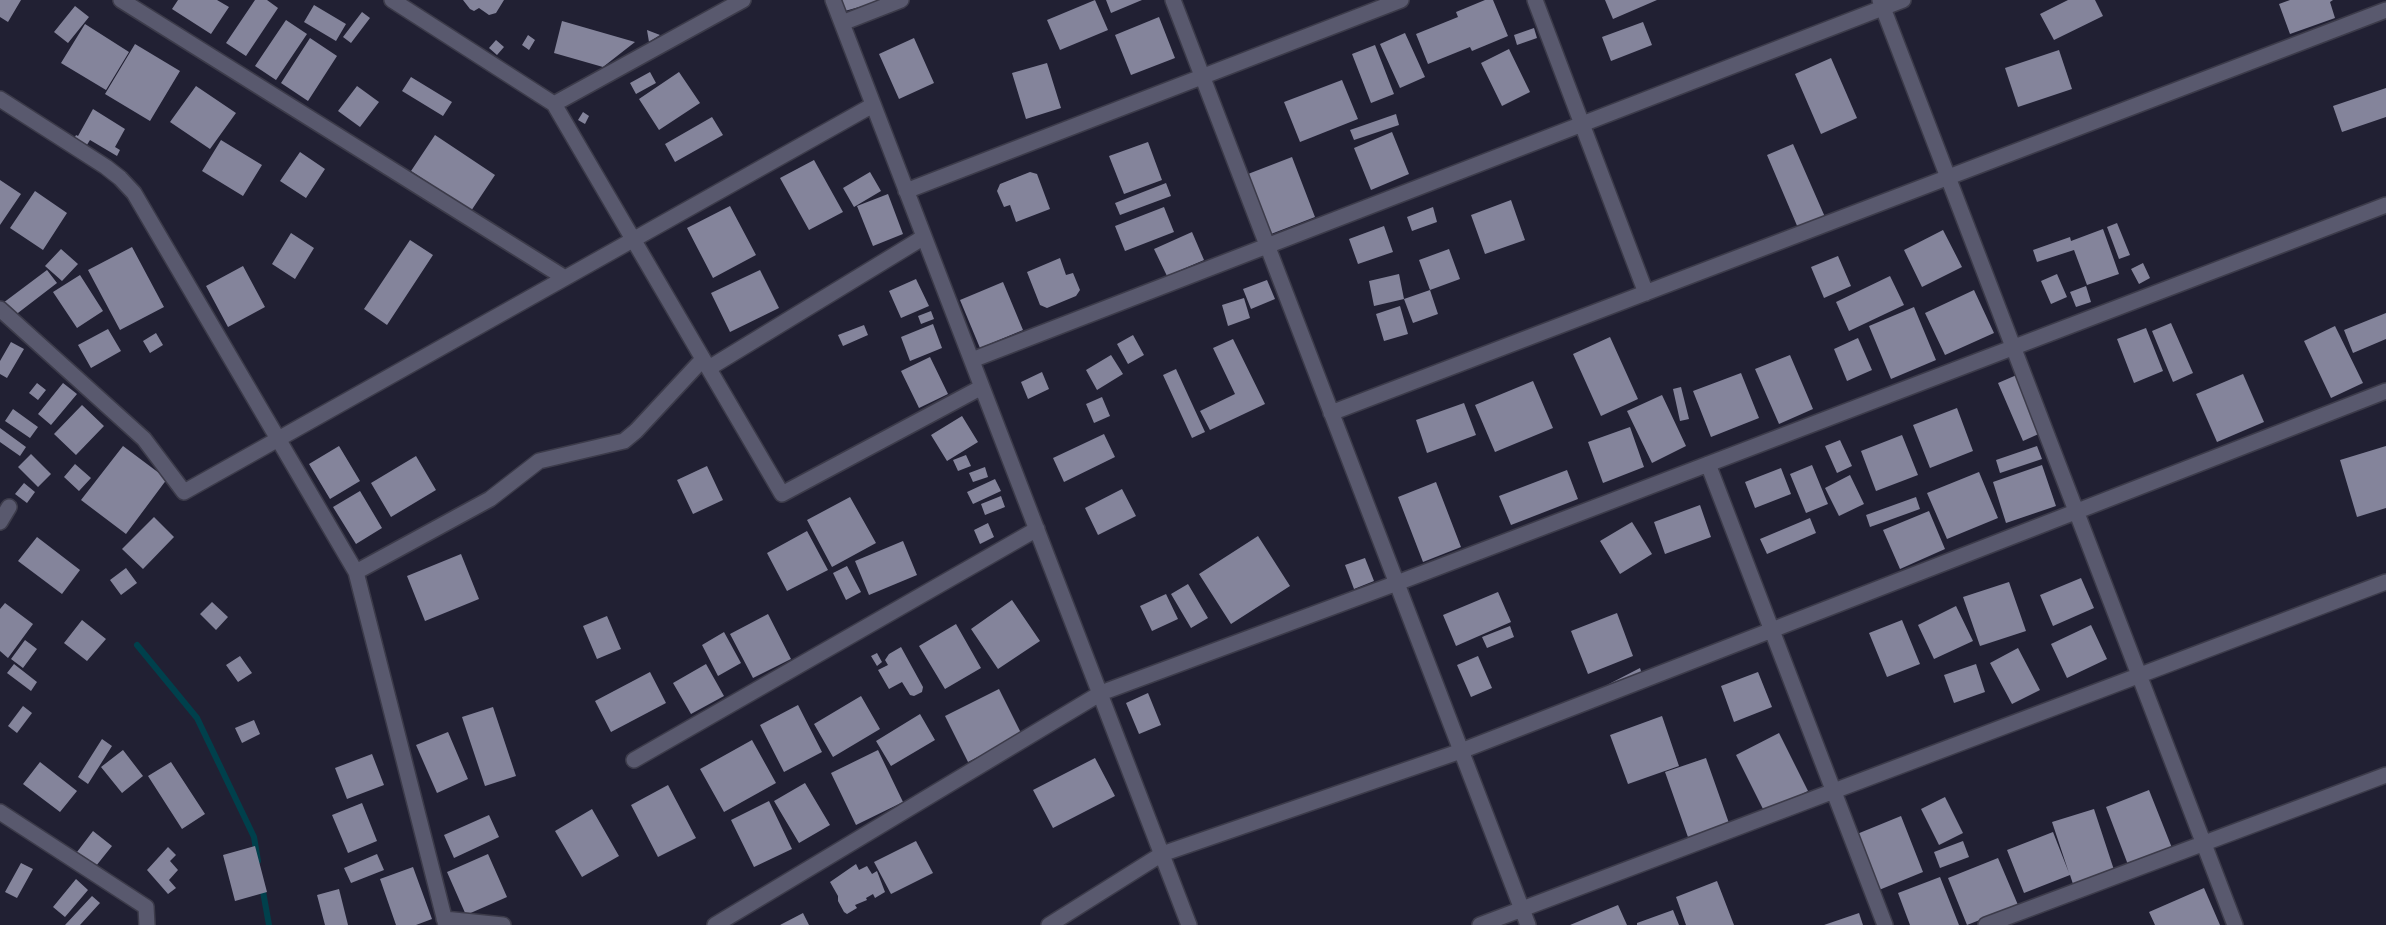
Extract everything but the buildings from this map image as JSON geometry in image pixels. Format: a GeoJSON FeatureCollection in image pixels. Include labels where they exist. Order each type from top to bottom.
{"type":"FeatureCollection","features":[{"type":"Feature","properties":{"kind":"street"},"geometry":{"type":"LineString","coordinates":[[121,0],[565,278]]}},
{"type":"Feature","properties":{"kind":"street"},"geometry":{"type":"LineString","coordinates":[[392,0],[554,104],[782,494],[982,387]]}},
{"type":"Feature","properties":{"kind":"street"},"geometry":{"type":"LineString","coordinates":[[554,104],[743,0]]}},
{"type":"Feature","properties":{"kind":"street"},"geometry":{"type":"LineString","coordinates":[[833,0],[1189,925]]}},
{"type":"Feature","properties":{"kind":"street"},"geometry":{"type":"LineString","coordinates":[[842,23],[902,0]]}},
{"type":"Feature","properties":{"kind":"street"},"geometry":{"type":"LineString","coordinates":[[1173,0],[1528,925]]}},
{"type":"Feature","properties":{"kind":"street"},"geometry":{"type":"LineString","coordinates":[[906,191],[1401,0]]}},
{"type":"Feature","properties":{"kind":"street"},"geometry":{"type":"LineString","coordinates":[[1535,0],[1646,293]]}},
{"type":"Feature","properties":{"kind":"street"},"geometry":{"type":"LineString","coordinates":[[972,360],[1582,124],[1882,4],[1903,0]]}},
{"type":"Feature","properties":{"kind":"street"},"geometry":{"type":"LineString","coordinates":[[1882,4],[2235,925]]}},
{"type":"Feature","properties":{"kind":"street"},"geometry":{"type":"LineString","coordinates":[[1331,413],[2386,10]]}},
{"type":"Feature","properties":{"kind":"street"},"geometry":{"type":"LineString","coordinates":[[0,100],[106,167],[134,193],[356,572],[445,922],[503,925]]}},
{"type":"Feature","properties":{"kind":"street"},"geometry":{"type":"LineString","coordinates":[[0,309],[144,439],[184,492],[873,105]]}},
{"type":"Feature","properties":{"kind":"street"},"geometry":{"type":"LineString","coordinates":[[715,925],[1101,693],[1397,583],[2386,205]]}},
{"type":"Feature","properties":{"kind":"street"},"geometry":{"type":"LineString","coordinates":[[356,572],[490,499],[539,461],[624,440],[636,431],[706,364],[924,237]]}},
{"type":"Feature","properties":{"kind":"street"},"geometry":{"type":"LineString","coordinates":[[1049,925],[1162,854],[1461,752],[2386,391]]}},
{"type":"Feature","properties":{"kind":"street"},"geometry":{"type":"LineString","coordinates":[[1708,464],[1884,925]]}},
{"type":"Feature","properties":{"kind":"street"},"geometry":{"type":"LineString","coordinates":[[0,522],[9,508]]}},
{"type":"Feature","properties":{"kind":"street"},"geometry":{"type":"LineString","coordinates":[[634,760],[1037,529]]}},
{"type":"Feature","properties":{"kind":"street"},"geometry":{"type":"LineString","coordinates":[[1480,925],[2386,582]]}},
{"type":"Feature","properties":{"kind":"street"},"geometry":{"type":"LineString","coordinates":[[1986,925],[2386,775]]}},
{"type":"Feature","properties":{"kind":"street"},"geometry":{"type":"LineString","coordinates":[[0,812],[146,907],[147,925]]}},
{"type":"Feature","properties":{"kind":"waterway"},"geometry":{"type":"LineString","coordinates":[[137,645],[197,718],[254,837],[258,861]]}},
{"type":"Feature","properties":{"kind":"waterway"},"geometry":{"type":"LineString","coordinates":[[262,886],[269,925]]}}]}
